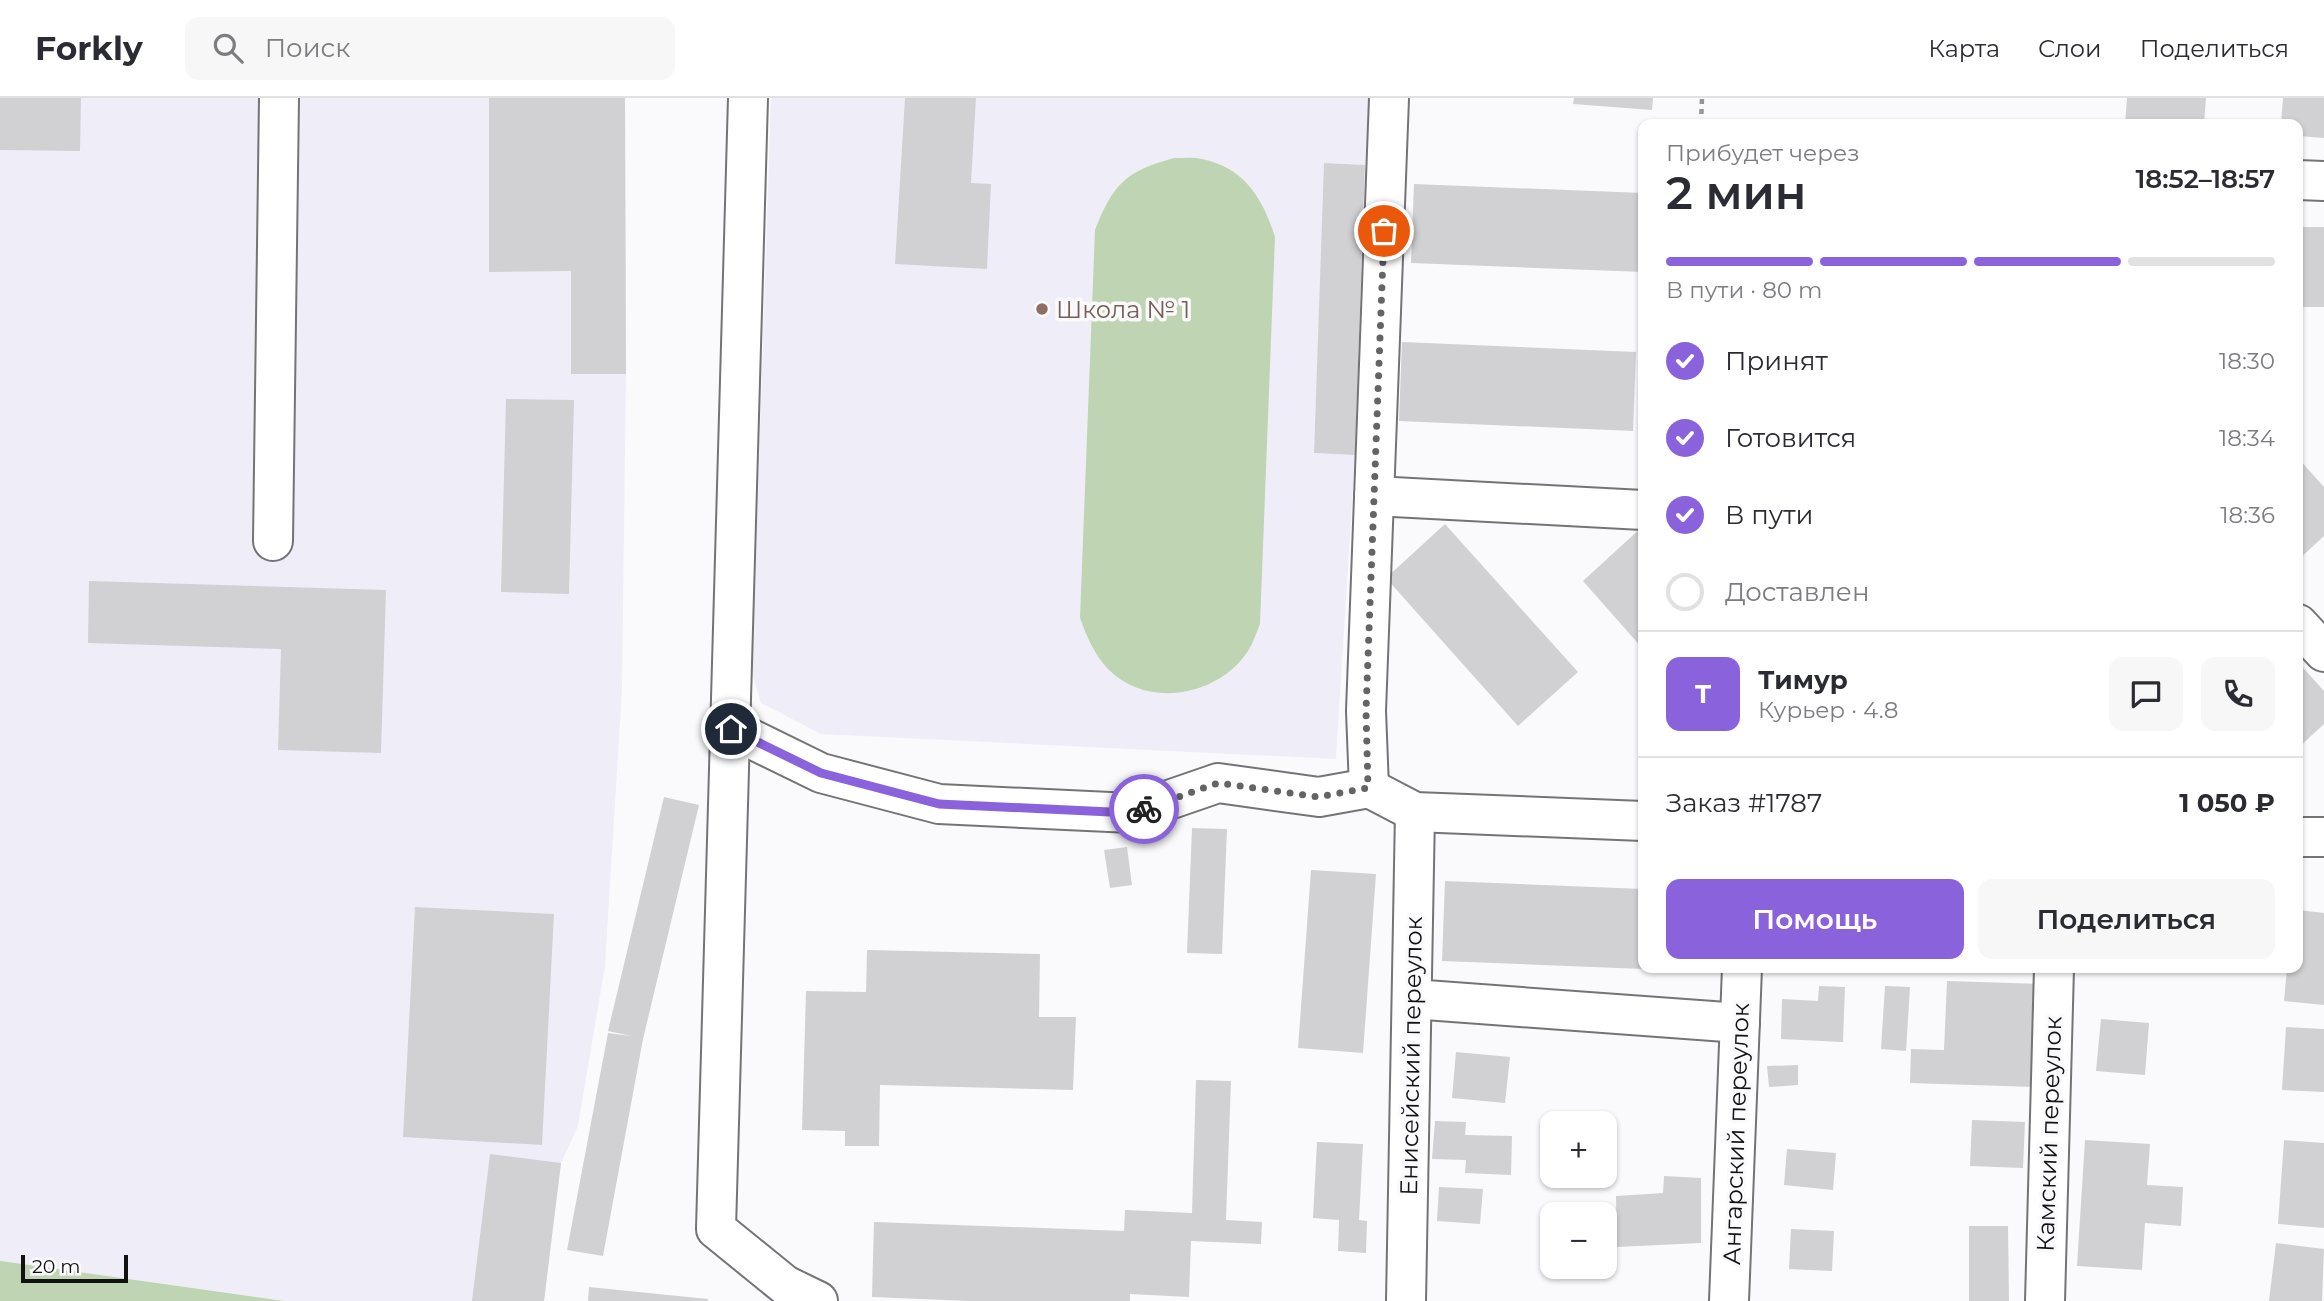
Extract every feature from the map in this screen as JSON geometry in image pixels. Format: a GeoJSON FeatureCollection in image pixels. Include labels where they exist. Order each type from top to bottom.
{"type":"FeatureCollection","features":[{"type":"Feature","properties":{"kind":"street"},"geometry":{"type":"LineString","coordinates":[[273,541],[279,98]]}},
{"type":"Feature","properties":{"kind":"street"},"geometry":{"type":"LineString","coordinates":[[748,98],[716,1229],[785,1284],[818,1301]]}},
{"type":"Feature","properties":{"kind":"street"},"geometry":{"type":"LineString","coordinates":[[1368,788],[1366,711],[1389,98]]}},
{"type":"Feature","properties":{"kind":"street"},"geometry":{"type":"LineString","coordinates":[[2303,180],[2324,181]]}},
{"type":"Feature","properties":{"kind":"street"},"geometry":{"type":"LineString","coordinates":[[1374,496],[1638,510]]}},
{"type":"Feature","properties":{"kind":"street"},"geometry":{"type":"LineString","coordinates":[[2303,629],[2324,652]]}},
{"type":"Feature","properties":{"kind":"street"},"geometry":{"type":"LineString","coordinates":[[731,729],[821,773],[939,804],[1131,813],[1218,783],[1318,797],[1368,788],[1415,812],[1638,821]]}},
{"type":"Feature","properties":{"kind":"street","name":"Енисейский переулок"},"geometry":{"type":"LineString","coordinates":[[1406,1301],[1415,812]]}},
{"type":"Feature","properties":{"kind":"street"},"geometry":{"type":"LineString","coordinates":[[2303,837],[2324,837]]}},
{"type":"Feature","properties":{"kind":"street","name":"Ангарский переулок"},"geometry":{"type":"LineString","coordinates":[[1729,1301],[1742,973]]}},
{"type":"Feature","properties":{"kind":"street","name":"Камский переулок"},"geometry":{"type":"LineString","coordinates":[[2045,1301],[2054,973]]}},
{"type":"Feature","properties":{"kind":"street"},"geometry":{"type":"LineString","coordinates":[[1412,999],[1740,1023]]}},
{"type":"Feature","properties":{"kind":"path"},"geometry":{"type":"LineString","coordinates":[[1701,119],[1703,98]]}},
{"type":"Feature","properties":{"kind":"shaded area"},"geometry":{"type":"Polygon","coordinates":[[[0,98],[625,98],[626,374],[622,689],[605,966],[578,1126],[561,1163],[544,1301],[284,1301],[0,1261],[0,98]]]}},
{"type":"Feature","properties":{"kind":"shaded area","name":"Школа № 1"},"geometry":{"type":"Polygon","coordinates":[[[771,98],[1369,98],[1365,165],[1325,163],[1314,453],[1355,455],[1336,759],[821,734],[761,703],[752,673],[771,98]]]}},
{"type":"Feature","properties":{"kind":"green space"},"geometry":{"type":"Polygon","coordinates":[[[1174,158],[1199,158],[1217,163],[1241,178],[1265,210],[1275,237],[1260,624],[1246,654],[1217,680],[1199,688],[1161,693],[1124,682],[1108,669],[1091,645],[1080,618],[1095,230],[1108,201],[1123,182],[1144,168],[1174,158]]]}},
{"type":"Feature","properties":{"kind":"green space"},"geometry":{"type":"Polygon","coordinates":[[[1,1261],[284,1301],[0,1301],[1,1261]]]}},
{"type":"Feature","properties":{"kind":"building"},"geometry":{"type":"Polygon","coordinates":[[[0,98],[81,98],[80,151],[0,150],[0,98]]]}},
{"type":"Feature","properties":{"kind":"building"},"geometry":{"type":"Polygon","coordinates":[[[489,98],[625,98],[626,374],[571,374],[571,271],[489,272],[489,98]]]}},
{"type":"Feature","properties":{"kind":"building"},"geometry":{"type":"Polygon","coordinates":[[[905,98],[976,98],[971,183],[991,184],[987,269],[895,264],[905,98]]]}},
{"type":"Feature","properties":{"kind":"building"},"geometry":{"type":"Polygon","coordinates":[[[1574,98],[1653,98],[1652,110],[1573,104],[1574,98]]]}},
{"type":"Feature","properties":{"kind":"building"},"geometry":{"type":"Polygon","coordinates":[[[2127,98],[2206,98],[2204,119],[2125,119],[2127,98]]]}},
{"type":"Feature","properties":{"kind":"building"},"geometry":{"type":"Polygon","coordinates":[[[2283,98],[2324,98],[2324,138],[2303,136],[2303,119],[2281,119],[2283,98]]]}},
{"type":"Feature","properties":{"kind":"building"},"geometry":{"type":"Polygon","coordinates":[[[1324,163],[1365,165],[1355,455],[1314,453],[1324,163]]]}},
{"type":"Feature","properties":{"kind":"building"},"geometry":{"type":"Polygon","coordinates":[[[1414,184],[1638,193],[1638,272],[1411,263],[1414,184]]]}},
{"type":"Feature","properties":{"kind":"building"},"geometry":{"type":"Polygon","coordinates":[[[2303,227],[2324,227],[2324,307],[2303,307],[2303,227]]]}},
{"type":"Feature","properties":{"kind":"building"},"geometry":{"type":"Polygon","coordinates":[[[1402,342],[1636,352],[1633,431],[1399,421],[1402,342]]]}},
{"type":"Feature","properties":{"kind":"building"},"geometry":{"type":"Polygon","coordinates":[[[506,399],[574,400],[569,594],[501,592],[506,399]]]}},
{"type":"Feature","properties":{"kind":"building"},"geometry":{"type":"Polygon","coordinates":[[[2303,464],[2324,487],[2324,536],[2303,555],[2303,464]]]}},
{"type":"Feature","properties":{"kind":"building"},"geometry":{"type":"Polygon","coordinates":[[[1445,524],[1578,672],[1518,726],[1386,578],[1445,524]]]}},
{"type":"Feature","properties":{"kind":"building"},"geometry":{"type":"Polygon","coordinates":[[[1638,531],[1638,643],[1583,581],[1638,531]]]}},
{"type":"Feature","properties":{"kind":"building"},"geometry":{"type":"Polygon","coordinates":[[[89,581],[386,590],[381,753],[278,750],[281,649],[88,643],[89,581]]]}},
{"type":"Feature","properties":{"kind":"building"},"geometry":{"type":"Polygon","coordinates":[[[2303,668],[2324,691],[2324,724],[2303,743],[2303,668]]]}},
{"type":"Feature","properties":{"kind":"building"},"geometry":{"type":"Polygon","coordinates":[[[664,797],[699,805],[643,1039],[603,1256],[567,1250],[608,1033],[631,1036],[608,1031],[664,797]]]}},
{"type":"Feature","properties":{"kind":"building"},"geometry":{"type":"Polygon","coordinates":[[[1192,828],[1227,829],[1222,954],[1187,953],[1192,828]]]}},
{"type":"Feature","properties":{"kind":"building"},"geometry":{"type":"Polygon","coordinates":[[[1127,847],[1132,885],[1110,888],[1104,850],[1127,847]]]}},
{"type":"Feature","properties":{"kind":"building"},"geometry":{"type":"Polygon","coordinates":[[[1311,870],[1376,874],[1363,1053],[1298,1048],[1311,870]]]}},
{"type":"Feature","properties":{"kind":"building"},"geometry":{"type":"Polygon","coordinates":[[[1445,881],[1638,889],[1638,969],[1442,961],[1445,881]]]}},
{"type":"Feature","properties":{"kind":"building"},"geometry":{"type":"Polygon","coordinates":[[[415,907],[554,914],[542,1145],[403,1137],[415,907]]]}},
{"type":"Feature","properties":{"kind":"building"},"geometry":{"type":"Polygon","coordinates":[[[2303,911],[2324,913],[2324,1005],[2284,1001],[2287,973],[2303,973],[2303,911]]]}},
{"type":"Feature","properties":{"kind":"building"},"geometry":{"type":"Polygon","coordinates":[[[867,950],[1040,954],[1039,1017],[1076,1017],[1073,1090],[880,1085],[879,1146],[845,1146],[845,1131],[802,1130],[806,991],[866,992],[867,950]]]}},
{"type":"Feature","properties":{"kind":"building"},"geometry":{"type":"Polygon","coordinates":[[[1947,981],[2039,984],[2036,1087],[1910,1083],[1911,1049],[1944,1050],[1947,981]]]}},
{"type":"Feature","properties":{"kind":"building"},"geometry":{"type":"Polygon","coordinates":[[[1819,986],[1845,987],[1843,1042],[1781,1039],[1782,999],[1818,1001],[1819,986]]]}},
{"type":"Feature","properties":{"kind":"building"},"geometry":{"type":"Polygon","coordinates":[[[1885,986],[1910,987],[1906,1051],[1881,1049],[1885,986]]]}},
{"type":"Feature","properties":{"kind":"building"},"geometry":{"type":"Polygon","coordinates":[[[2101,1019],[2149,1023],[2145,1075],[2096,1071],[2101,1019]]]}},
{"type":"Feature","properties":{"kind":"building"},"geometry":{"type":"Polygon","coordinates":[[[2286,1027],[2324,1029],[2324,1092],[2282,1090],[2286,1027]]]}},
{"type":"Feature","properties":{"kind":"building"},"geometry":{"type":"Polygon","coordinates":[[[1456,1052],[1510,1057],[1505,1103],[1452,1098],[1456,1052]]]}},
{"type":"Feature","properties":{"kind":"building"},"geometry":{"type":"Polygon","coordinates":[[[1798,1065],[1798,1085],[1769,1087],[1767,1066],[1798,1065]]]}},
{"type":"Feature","properties":{"kind":"building"},"geometry":{"type":"Polygon","coordinates":[[[1196,1080],[1231,1081],[1226,1220],[1262,1222],[1261,1244],[1191,1241],[1189,1297],[1130,1294],[1130,1301],[969,1301],[872,1297],[874,1222],[1124,1231],[1125,1210],[1192,1213],[1196,1080]]]}},
{"type":"Feature","properties":{"kind":"building"},"geometry":{"type":"Polygon","coordinates":[[[1972,1120],[2025,1122],[2023,1168],[1970,1166],[1972,1120]]]}},
{"type":"Feature","properties":{"kind":"building"},"geometry":{"type":"Polygon","coordinates":[[[1435,1121],[1466,1122],[1465,1135],[1512,1136],[1511,1175],[1465,1173],[1466,1160],[1432,1159],[1435,1121]]]}},
{"type":"Feature","properties":{"kind":"building"},"geometry":{"type":"Polygon","coordinates":[[[2085,1140],[2150,1144],[2147,1185],[2183,1187],[2181,1226],[2145,1223],[2142,1270],[2077,1266],[2085,1140]]]}},
{"type":"Feature","properties":{"kind":"building"},"geometry":{"type":"Polygon","coordinates":[[[2284,1140],[2324,1143],[2324,1228],[2278,1224],[2284,1140]]]}},
{"type":"Feature","properties":{"kind":"building"},"geometry":{"type":"Polygon","coordinates":[[[1317,1142],[1363,1144],[1359,1220],[1367,1221],[1366,1253],[1338,1251],[1339,1220],[1313,1218],[1317,1142]]]}},
{"type":"Feature","properties":{"kind":"building"},"geometry":{"type":"Polygon","coordinates":[[[1787,1149],[1836,1153],[1833,1190],[1784,1185],[1787,1149]]]}},
{"type":"Feature","properties":{"kind":"building"},"geometry":{"type":"Polygon","coordinates":[[[490,1154],[561,1163],[544,1301],[472,1301],[490,1154]]]}},
{"type":"Feature","properties":{"kind":"building"},"geometry":{"type":"Polygon","coordinates":[[[1664,1176],[1701,1178],[1701,1243],[1617,1247],[1616,1196],[1663,1193],[1664,1176]]]}},
{"type":"Feature","properties":{"kind":"building"},"geometry":{"type":"Polygon","coordinates":[[[1439,1187],[1483,1189],[1480,1224],[1437,1221],[1439,1187]]]}},
{"type":"Feature","properties":{"kind":"building"},"geometry":{"type":"Polygon","coordinates":[[[1969,1226],[2008,1226],[2009,1301],[1969,1301],[1969,1226]]]}},
{"type":"Feature","properties":{"kind":"building"},"geometry":{"type":"Polygon","coordinates":[[[1791,1229],[1834,1231],[1832,1271],[1789,1269],[1791,1229]]]}},
{"type":"Feature","properties":{"kind":"building"},"geometry":{"type":"Polygon","coordinates":[[[2276,1243],[2324,1249],[2322,1301],[2269,1301],[2276,1243]]]}},
{"type":"Feature","properties":{"kind":"building"},"geometry":{"type":"Polygon","coordinates":[[[589,1287],[708,1299],[708,1301],[588,1301],[589,1287]]]}},
{"type":"Feature","properties":{"kind":"way so far"},"geometry":{"type":"LineString","coordinates":[[1144,809],[1218,783],[1318,797],[1368,788],[1366,711],[1384,231]]}},
{"type":"Feature","properties":{"kind":"place","name":"Школа № 1"},"geometry":{"type":"Point","coordinates":[1042,309]}},
{"type":"Feature","properties":{"kind":"route"},"geometry":{"type":"LineString","coordinates":[[731,729],[821,773],[939,804],[1131,813],[1144,809]]}}]}
